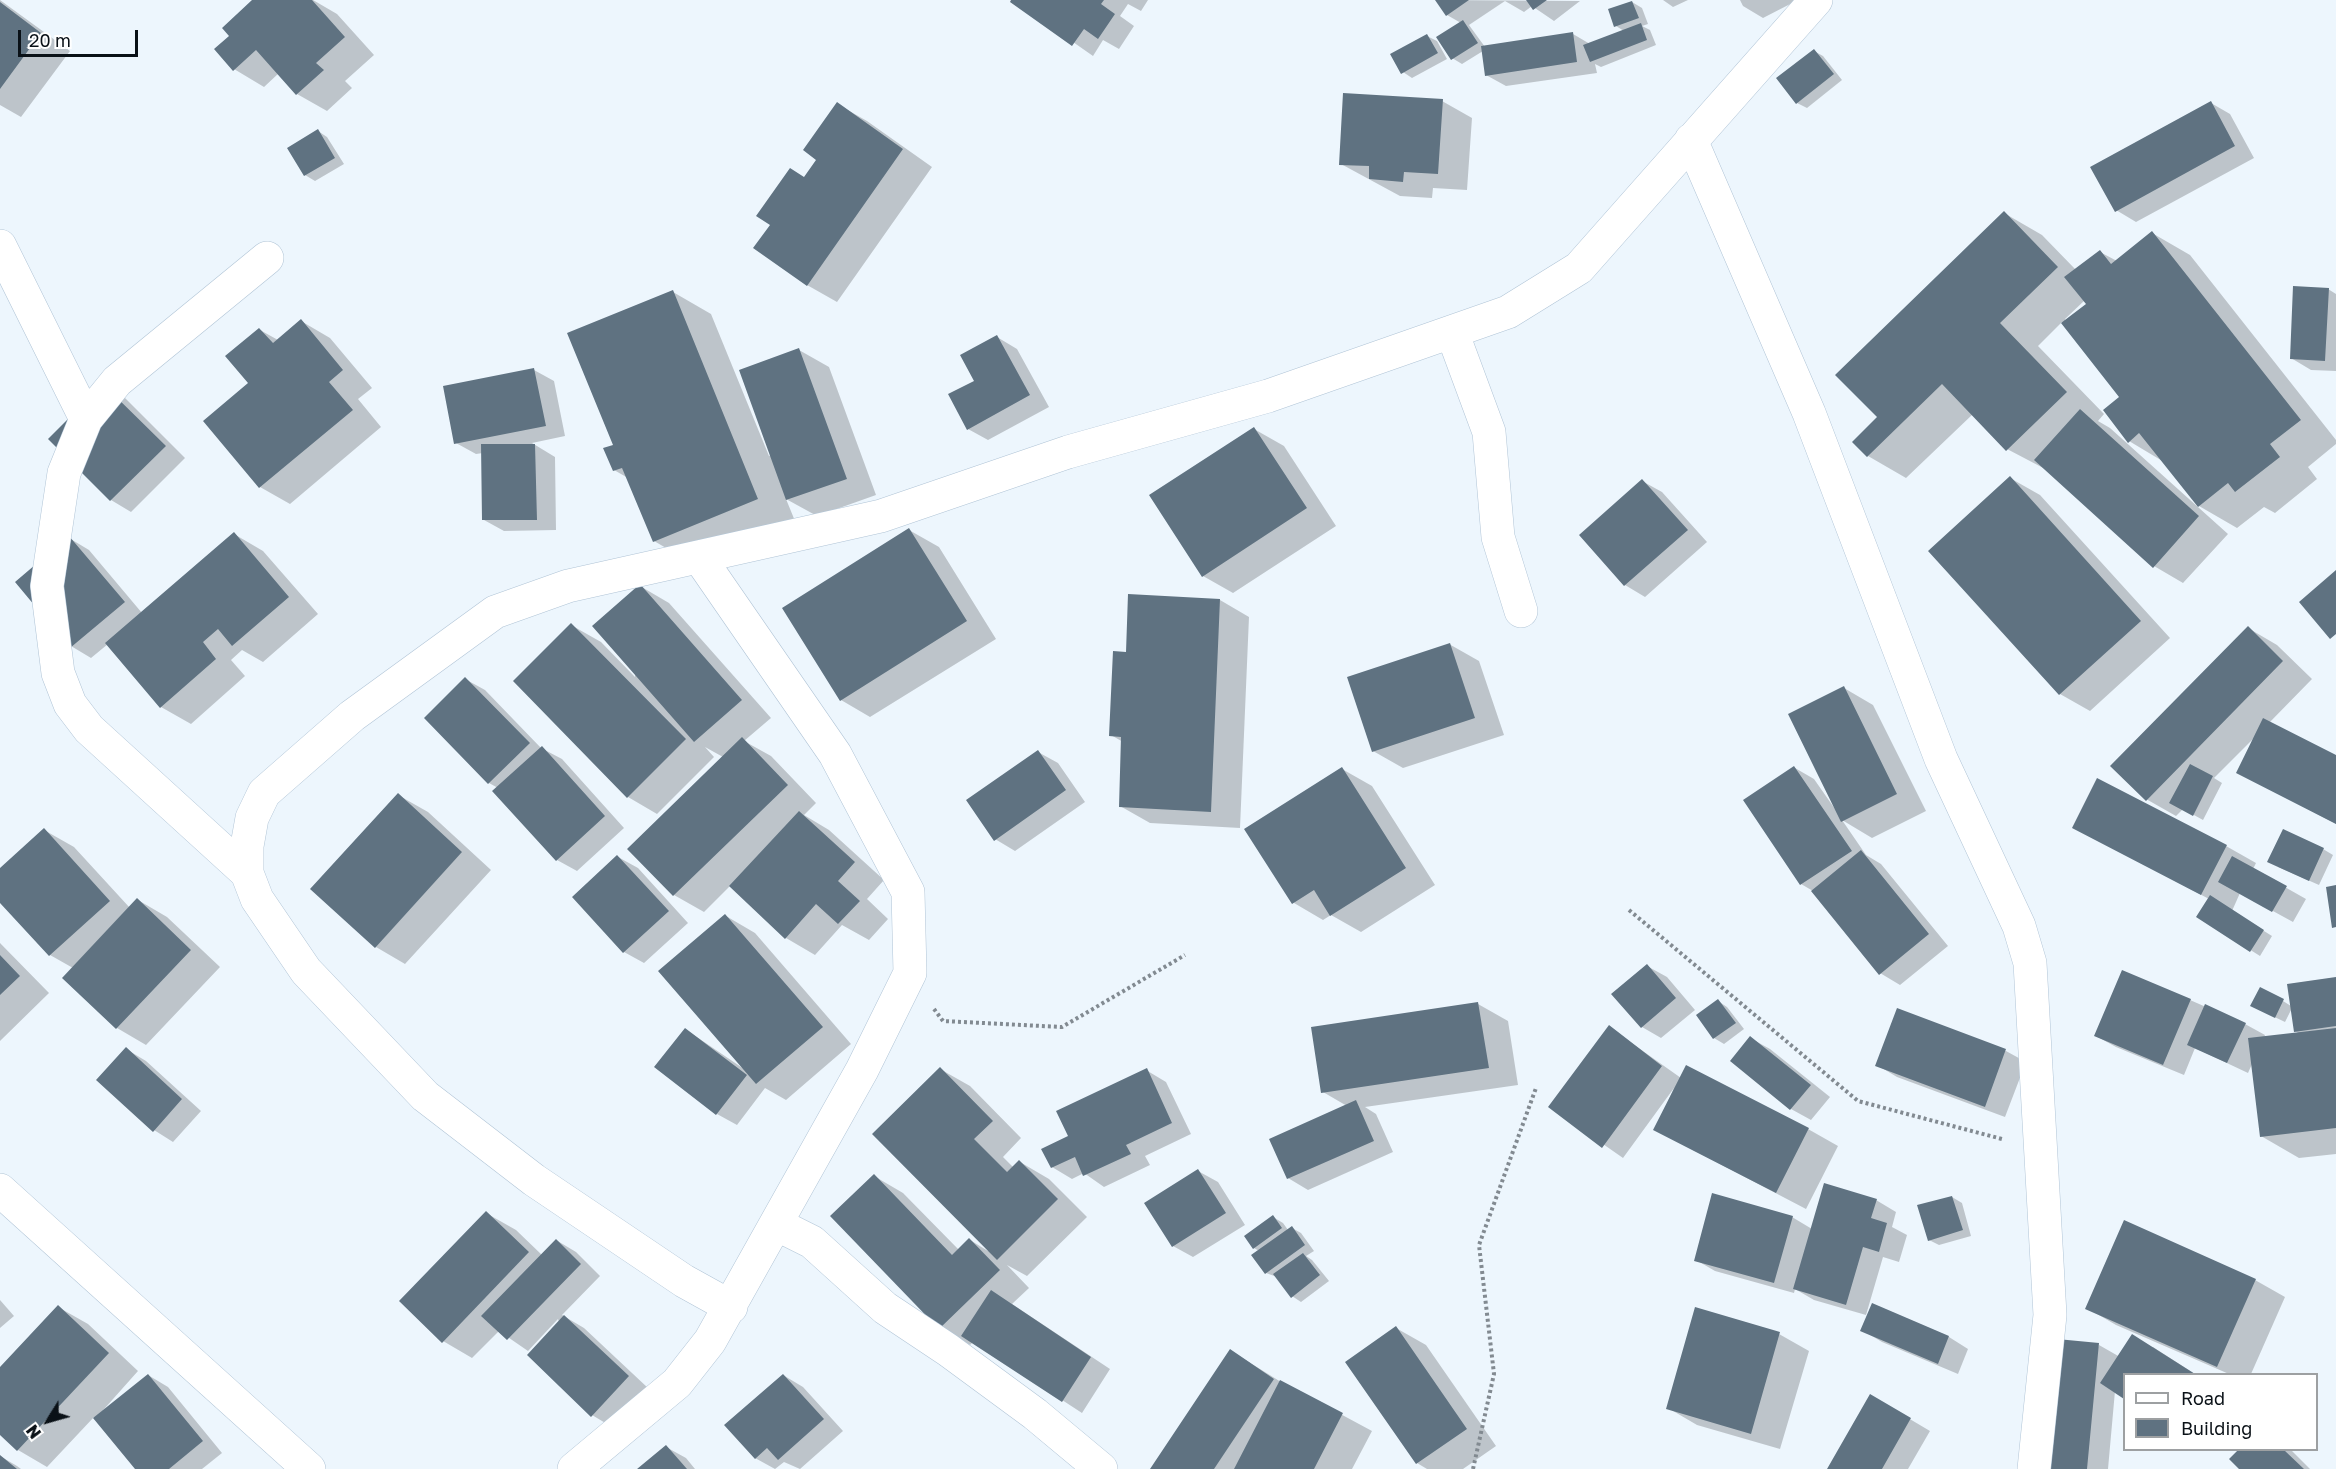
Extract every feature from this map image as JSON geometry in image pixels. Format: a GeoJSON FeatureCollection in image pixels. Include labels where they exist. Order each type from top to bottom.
{"type":"FeatureCollection","features":[{"type":"Feature","properties":{"kind":"street"},"geometry":{"type":"LineString","coordinates":[[731,1307],[684,1281],[534,1180],[425,1096],[306,971],[257,899],[247,873],[247,846],[252,818],[264,793],[352,716],[495,612],[568,586],[881,516],[1068,452],[1268,396],[1508,312],[1579,268],[1816,0]]}},
{"type":"Feature","properties":{"kind":"street"},"geometry":{"type":"LineString","coordinates":[[1691,140],[1809,413],[1941,759],[2019,926],[2030,963],[2050,1315],[2034,1469]]}},
{"type":"Feature","properties":{"kind":"street"},"geometry":{"type":"LineString","coordinates":[[0,246],[86,419]]}},
{"type":"Feature","properties":{"kind":"street"},"geometry":{"type":"LineString","coordinates":[[247,873],[89,729],[70,704],[58,673],[47,586],[64,473],[86,419],[117,381],[267,258]]}},
{"type":"Feature","properties":{"kind":"street"},"geometry":{"type":"LineString","coordinates":[[1452,332],[1489,432],[1498,537],[1521,611]]}},
{"type":"Feature","properties":{"kind":"street"},"geometry":{"type":"LineString","coordinates":[[574,1469],[677,1383],[710,1341],[862,1070],[910,974],[908,892],[835,754],[699,557]]}},
{"type":"Feature","properties":{"kind":"street"},"geometry":{"type":"LineString","coordinates":[[0,1190],[309,1469]]}},
{"type":"Feature","properties":{"kind":"street"},"geometry":{"type":"LineString","coordinates":[[776,1224],[812,1242],[885,1308],[948,1350],[1035,1414],[1101,1469]]}},
{"type":"Feature","properties":{"kind":"path"},"geometry":{"type":"LineString","coordinates":[[1629,910],[1858,1101],[2040,1149]]}},
{"type":"Feature","properties":{"kind":"path"},"geometry":{"type":"LineString","coordinates":[[910,974],[943,1021],[1062,1027],[1185,955]]}},
{"type":"Feature","properties":{"kind":"path"},"geometry":{"type":"LineString","coordinates":[[1473,1469],[1494,1374],[1479,1245],[1536,1088]]}},
{"type":"Feature","properties":{"kind":"building"},"geometry":{"type":"Polygon","coordinates":[[[252,0],[312,0],[345,37],[316,63],[324,70],[296,95],[256,50],[233,71],[214,49],[229,36],[222,28],[252,0]]]}},
{"type":"Feature","properties":{"kind":"building"},"geometry":{"type":"Polygon","coordinates":[[[1011,0],[1104,0],[1101,4],[1115,14],[1098,39],[1084,29],[1072,46],[1010,2],[1011,0]]]}},
{"type":"Feature","properties":{"kind":"building"},"geometry":{"type":"Polygon","coordinates":[[[1435,0],[1469,0],[1446,16],[1435,0]]]}},
{"type":"Feature","properties":{"kind":"building"},"geometry":{"type":"Polygon","coordinates":[[[1526,0],[1547,0],[1533,10],[1526,0]]]}},
{"type":"Feature","properties":{"kind":"building"},"geometry":{"type":"Polygon","coordinates":[[[1632,1],[1639,18],[1614,27],[1608,9],[1632,1]]]}},
{"type":"Feature","properties":{"kind":"building"},"geometry":{"type":"Polygon","coordinates":[[[0,2],[41,33],[0,89],[0,2]]]}},
{"type":"Feature","properties":{"kind":"building"},"geometry":{"type":"Polygon","coordinates":[[[1463,20],[1478,43],[1451,60],[1436,37],[1463,20]]]}},
{"type":"Feature","properties":{"kind":"building"},"geometry":{"type":"Polygon","coordinates":[[[1641,23],[1647,40],[1590,62],[1583,45],[1641,23]]]}},
{"type":"Feature","properties":{"kind":"building"},"geometry":{"type":"Polygon","coordinates":[[[1573,32],[1577,62],[1485,76],[1481,46],[1573,32]]]}},
{"type":"Feature","properties":{"kind":"building"},"geometry":{"type":"Polygon","coordinates":[[[1427,34],[1438,53],[1401,74],[1390,54],[1427,34]]]}},
{"type":"Feature","properties":{"kind":"building"},"geometry":{"type":"Polygon","coordinates":[[[1814,49],[1834,74],[1796,104],[1776,78],[1814,49]]]}},
{"type":"Feature","properties":{"kind":"building"},"geometry":{"type":"Polygon","coordinates":[[[1343,93],[1443,99],[1438,174],[1404,172],[1403,182],[1369,179],[1369,166],[1339,165],[1343,93]]]}},
{"type":"Feature","properties":{"kind":"building"},"geometry":{"type":"Polygon","coordinates":[[[2211,101],[2235,146],[2115,212],[2090,167],[2211,101]]]}},
{"type":"Feature","properties":{"kind":"building"},"geometry":{"type":"Polygon","coordinates":[[[837,102],[903,149],[807,286],[753,248],[770,225],[756,216],[790,168],[804,177],[816,160],[803,150],[837,102]]]}},
{"type":"Feature","properties":{"kind":"building"},"geometry":{"type":"Polygon","coordinates":[[[318,129],[335,158],[304,176],[287,148],[318,129]]]}},
{"type":"Feature","properties":{"kind":"building"},"geometry":{"type":"Polygon","coordinates":[[[2004,211],[2058,267],[2000,323],[2067,392],[2006,451],[1942,384],[1867,457],[1852,442],[1877,417],[1835,375],[2004,211]]]}},
{"type":"Feature","properties":{"kind":"building"},"geometry":{"type":"Polygon","coordinates":[[[2152,231],[2301,420],[2270,444],[2280,457],[2235,492],[2228,483],[2198,507],[2139,433],[2128,443],[2103,410],[2119,397],[2061,323],[2086,304],[2064,277],[2100,250],[2111,264],[2152,231]]]}},
{"type":"Feature","properties":{"kind":"building"},"geometry":{"type":"Polygon","coordinates":[[[2293,286],[2329,288],[2325,361],[2290,359],[2293,286]]]}},
{"type":"Feature","properties":{"kind":"building"},"geometry":{"type":"Polygon","coordinates":[[[673,290],[758,499],[653,542],[622,468],[613,471],[603,448],[613,445],[567,333],[673,290]]]}},
{"type":"Feature","properties":{"kind":"building"},"geometry":{"type":"Polygon","coordinates":[[[301,319],[343,370],[329,382],[353,410],[259,488],[203,421],[248,383],[225,356],[259,328],[273,343],[301,319]]]}},
{"type":"Feature","properties":{"kind":"building"},"geometry":{"type":"Polygon","coordinates":[[[997,335],[1030,395],[967,430],[948,394],[974,381],[960,355],[997,335]]]}},
{"type":"Feature","properties":{"kind":"building"},"geometry":{"type":"Polygon","coordinates":[[[799,348],[847,479],[786,500],[739,370],[799,348]]]}},
{"type":"Feature","properties":{"kind":"building"},"geometry":{"type":"Polygon","coordinates":[[[534,368],[546,426],[454,444],[443,386],[534,368]]]}},
{"type":"Feature","properties":{"kind":"building"},"geometry":{"type":"Polygon","coordinates":[[[103,384],[166,446],[110,501],[48,439],[103,384]]]}},
{"type":"Feature","properties":{"kind":"building"},"geometry":{"type":"Polygon","coordinates":[[[2080,409],[2199,516],[2153,568],[2034,460],[2080,409]]]}},
{"type":"Feature","properties":{"kind":"building"},"geometry":{"type":"Polygon","coordinates":[[[1254,427],[1307,508],[1202,577],[1149,495],[1254,427]]]}},
{"type":"Feature","properties":{"kind":"building"},"geometry":{"type":"Polygon","coordinates":[[[481,444],[535,444],[537,520],[482,520],[481,444]]]}},
{"type":"Feature","properties":{"kind":"building"},"geometry":{"type":"Polygon","coordinates":[[[2010,476],[2141,621],[2059,695],[1928,551],[2010,476]]]}},
{"type":"Feature","properties":{"kind":"building"},"geometry":{"type":"Polygon","coordinates":[[[1642,479],[1688,530],[1624,586],[1579,535],[1642,479]]]}},
{"type":"Feature","properties":{"kind":"building"},"geometry":{"type":"Polygon","coordinates":[[[909,528],[967,621],[840,701],[782,608],[909,528]]]}},
{"type":"Feature","properties":{"kind":"building"},"geometry":{"type":"Polygon","coordinates":[[[234,532],[289,597],[232,646],[218,629],[203,642],[216,659],[160,708],[105,643],[234,532]]]}},
{"type":"Feature","properties":{"kind":"building"},"geometry":{"type":"Polygon","coordinates":[[[69,536],[125,602],[70,648],[15,582],[69,536]]]}},
{"type":"Feature","properties":{"kind":"building"},"geometry":{"type":"Polygon","coordinates":[[[2336,570],[2336,634],[2330,639],[2299,602],[2336,570]]]}},
{"type":"Feature","properties":{"kind":"building"},"geometry":{"type":"Polygon","coordinates":[[[640,584],[742,700],[694,742],[592,626],[640,584]]]}},
{"type":"Feature","properties":{"kind":"building"},"geometry":{"type":"Polygon","coordinates":[[[1128,594],[1220,599],[1211,812],[1119,807],[1121,737],[1109,736],[1113,651],[1126,652],[1128,594]]]}},
{"type":"Feature","properties":{"kind":"building"},"geometry":{"type":"Polygon","coordinates":[[[571,623],[686,739],[627,798],[513,681],[571,623]]]}},
{"type":"Feature","properties":{"kind":"building"},"geometry":{"type":"Polygon","coordinates":[[[2248,626],[2283,661],[2146,801],[2110,766],[2248,626]]]}},
{"type":"Feature","properties":{"kind":"building"},"geometry":{"type":"Polygon","coordinates":[[[1450,643],[1475,718],[1372,752],[1347,677],[1450,643]]]}},
{"type":"Feature","properties":{"kind":"building"},"geometry":{"type":"Polygon","coordinates":[[[465,677],[530,743],[488,784],[424,718],[465,677]]]}},
{"type":"Feature","properties":{"kind":"building"},"geometry":{"type":"Polygon","coordinates":[[[1844,686],[1897,794],[1841,822],[1788,714],[1844,686]]]}},
{"type":"Feature","properties":{"kind":"building"},"geometry":{"type":"Polygon","coordinates":[[[2263,718],[2336,755],[2336,824],[2236,773],[2263,718]]]}},
{"type":"Feature","properties":{"kind":"building"},"geometry":{"type":"Polygon","coordinates":[[[742,737],[788,785],[673,896],[627,849],[742,737]]]}},
{"type":"Feature","properties":{"kind":"building"},"geometry":{"type":"Polygon","coordinates":[[[542,746],[605,816],[556,861],[492,791],[542,746]]]}},
{"type":"Feature","properties":{"kind":"building"},"geometry":{"type":"Polygon","coordinates":[[[1038,750],[1066,790],[994,841],[966,800],[1038,750]]]}},
{"type":"Feature","properties":{"kind":"building"},"geometry":{"type":"Polygon","coordinates":[[[2190,764],[2213,776],[2193,816],[2169,803],[2190,764]]]}},
{"type":"Feature","properties":{"kind":"building"},"geometry":{"type":"Polygon","coordinates":[[[1794,766],[1852,851],[1800,885],[1743,800],[1794,766]]]}},
{"type":"Feature","properties":{"kind":"building"},"geometry":{"type":"Polygon","coordinates":[[[1342,767],[1406,868],[1330,916],[1314,890],[1292,904],[1244,829],[1342,767]]]}},
{"type":"Feature","properties":{"kind":"building"},"geometry":{"type":"Polygon","coordinates":[[[2097,778],[2227,845],[2201,895],[2072,828],[2097,778]]]}},
{"type":"Feature","properties":{"kind":"building"},"geometry":{"type":"Polygon","coordinates":[[[398,793],[462,852],[375,948],[310,889],[398,793]]]}},
{"type":"Feature","properties":{"kind":"building"},"geometry":{"type":"Polygon","coordinates":[[[799,811],[855,862],[838,881],[860,901],[838,924],[816,904],[785,939],[729,886],[799,811]]]}},
{"type":"Feature","properties":{"kind":"building"},"geometry":{"type":"Polygon","coordinates":[[[44,828],[110,901],[49,956],[0,903],[0,868],[44,828]]]}},
{"type":"Feature","properties":{"kind":"building"},"geometry":{"type":"Polygon","coordinates":[[[2283,829],[2324,848],[2309,881],[2267,862],[2283,829]]]}},
{"type":"Feature","properties":{"kind":"building"},"geometry":{"type":"Polygon","coordinates":[[[1861,850],[1929,934],[1879,975],[1811,891],[1861,850]]]}},
{"type":"Feature","properties":{"kind":"building"},"geometry":{"type":"Polygon","coordinates":[[[617,855],[669,911],[623,953],[572,897],[617,855]]]}},
{"type":"Feature","properties":{"kind":"building"},"geometry":{"type":"Polygon","coordinates":[[[2232,856],[2287,886],[2272,912],[2218,882],[2232,856]]]}},
{"type":"Feature","properties":{"kind":"building"},"geometry":{"type":"Polygon","coordinates":[[[2336,885],[2336,927],[2332,928],[2326,887],[2336,885]]]}},
{"type":"Feature","properties":{"kind":"building"},"geometry":{"type":"Polygon","coordinates":[[[2210,895],[2264,930],[2250,952],[2196,917],[2210,895]]]}},
{"type":"Feature","properties":{"kind":"building"},"geometry":{"type":"Polygon","coordinates":[[[137,898],[191,950],[116,1029],[62,978],[137,898]]]}},
{"type":"Feature","properties":{"kind":"building"},"geometry":{"type":"Polygon","coordinates":[[[725,914],[823,1027],[756,1084],[658,971],[725,914]]]}},
{"type":"Feature","properties":{"kind":"building"},"geometry":{"type":"Polygon","coordinates":[[[0,955],[20,976],[0,995],[0,955]]]}},
{"type":"Feature","properties":{"kind":"building"},"geometry":{"type":"Polygon","coordinates":[[[1647,964],[1676,998],[1641,1028],[1611,994],[1647,964]]]}},
{"type":"Feature","properties":{"kind":"building"},"geometry":{"type":"Polygon","coordinates":[[[2122,970],[2191,999],[2163,1065],[2094,1036],[2122,970]]]}},
{"type":"Feature","properties":{"kind":"building"},"geometry":{"type":"Polygon","coordinates":[[[2336,977],[2336,1026],[2294,1032],[2287,984],[2336,977]]]}},
{"type":"Feature","properties":{"kind":"building"},"geometry":{"type":"Polygon","coordinates":[[[2260,987],[2284,999],[2275,1018],[2250,1006],[2260,987]]]}},
{"type":"Feature","properties":{"kind":"building"},"geometry":{"type":"Polygon","coordinates":[[[1718,999],[1736,1023],[1713,1039],[1696,1015],[1718,999]]]}},
{"type":"Feature","properties":{"kind":"building"},"geometry":{"type":"Polygon","coordinates":[[[1478,1002],[1489,1068],[1321,1093],[1311,1027],[1478,1002]]]}},
{"type":"Feature","properties":{"kind":"building"},"geometry":{"type":"Polygon","coordinates":[[[2205,1004],[2246,1023],[2227,1063],[2187,1045],[2205,1004]]]}},
{"type":"Feature","properties":{"kind":"building"},"geometry":{"type":"Polygon","coordinates":[[[1897,1008],[2006,1049],[1985,1107],[1875,1066],[1897,1008]]]}},
{"type":"Feature","properties":{"kind":"building"},"geometry":{"type":"Polygon","coordinates":[[[1609,1025],[1662,1066],[1602,1148],[1548,1107],[1609,1025]]]}},
{"type":"Feature","properties":{"kind":"building"},"geometry":{"type":"Polygon","coordinates":[[[685,1028],[747,1075],[716,1115],[654,1067],[685,1028]]]}},
{"type":"Feature","properties":{"kind":"building"},"geometry":{"type":"Polygon","coordinates":[[[2336,1028],[2336,1128],[2260,1137],[2248,1038],[2336,1028]]]}},
{"type":"Feature","properties":{"kind":"building"},"geometry":{"type":"Polygon","coordinates":[[[1750,1036],[1811,1085],[1790,1110],[1730,1061],[1750,1036]]]}},
{"type":"Feature","properties":{"kind":"building"},"geometry":{"type":"Polygon","coordinates":[[[126,1047],[182,1099],[153,1132],[96,1080],[126,1047]]]}},
{"type":"Feature","properties":{"kind":"building"},"geometry":{"type":"Polygon","coordinates":[[[1686,1065],[1809,1128],[1776,1193],[1653,1130],[1686,1065]]]}},
{"type":"Feature","properties":{"kind":"building"},"geometry":{"type":"Polygon","coordinates":[[[940,1067],[993,1121],[974,1139],[1007,1172],[1019,1160],[1058,1199],[997,1260],[872,1134],[940,1067]]]}},
{"type":"Feature","properties":{"kind":"building"},"geometry":{"type":"Polygon","coordinates":[[[1147,1068],[1172,1123],[1126,1145],[1131,1154],[1083,1176],[1075,1157],[1051,1168],[1041,1149],[1068,1136],[1056,1111],[1147,1068]]]}},
{"type":"Feature","properties":{"kind":"building"},"geometry":{"type":"Polygon","coordinates":[[[1356,1100],[1374,1141],[1287,1179],[1269,1139],[1356,1100]]]}},
{"type":"Feature","properties":{"kind":"building"},"geometry":{"type":"Polygon","coordinates":[[[1198,1169],[1226,1213],[1172,1247],[1144,1203],[1198,1169]]]}},
{"type":"Feature","properties":{"kind":"building"},"geometry":{"type":"Polygon","coordinates":[[[874,1174],[952,1255],[969,1238],[1000,1270],[939,1329],[830,1216],[874,1174]]]}},
{"type":"Feature","properties":{"kind":"building"},"geometry":{"type":"Polygon","coordinates":[[[1824,1183],[1877,1199],[1871,1218],[1887,1223],[1879,1252],[1863,1247],[1846,1305],[1793,1289],[1824,1183]]]}},
{"type":"Feature","properties":{"kind":"building"},"geometry":{"type":"Polygon","coordinates":[[[1712,1193],[1793,1216],[1774,1283],[1694,1261],[1712,1193]]]}},
{"type":"Feature","properties":{"kind":"building"},"geometry":{"type":"Polygon","coordinates":[[[1952,1196],[1963,1230],[1928,1241],[1917,1205],[1952,1196]]]}},
{"type":"Feature","properties":{"kind":"building"},"geometry":{"type":"Polygon","coordinates":[[[486,1211],[529,1252],[442,1343],[399,1301],[486,1211]]]}},
{"type":"Feature","properties":{"kind":"building"},"geometry":{"type":"Polygon","coordinates":[[[1273,1215],[1282,1228],[1253,1249],[1244,1236],[1273,1215]]]}},
{"type":"Feature","properties":{"kind":"building"},"geometry":{"type":"Polygon","coordinates":[[[2124,1220],[2256,1279],[2217,1367],[2085,1309],[2124,1220]]]}},
{"type":"Feature","properties":{"kind":"building"},"geometry":{"type":"Polygon","coordinates":[[[1292,1226],[1305,1245],[1265,1274],[1251,1255],[1292,1226]]]}},
{"type":"Feature","properties":{"kind":"building"},"geometry":{"type":"Polygon","coordinates":[[[556,1239],[581,1264],[507,1340],[481,1316],[556,1239]]]}},
{"type":"Feature","properties":{"kind":"building"},"geometry":{"type":"Polygon","coordinates":[[[1303,1253],[1320,1275],[1291,1298],[1273,1274],[1303,1253]]]}},
{"type":"Feature","properties":{"kind":"building"},"geometry":{"type":"Polygon","coordinates":[[[991,1290],[1091,1357],[1062,1402],[961,1336],[991,1290]]]}},
{"type":"Feature","properties":{"kind":"building"},"geometry":{"type":"Polygon","coordinates":[[[1872,1303],[1949,1336],[1938,1364],[1860,1331],[1872,1303]]]}},
{"type":"Feature","properties":{"kind":"building"},"geometry":{"type":"Polygon","coordinates":[[[58,1305],[109,1353],[17,1451],[0,1435],[0,1367],[58,1305]]]}},
{"type":"Feature","properties":{"kind":"building"},"geometry":{"type":"Polygon","coordinates":[[[1695,1307],[1780,1332],[1751,1434],[1666,1409],[1695,1307]]]}},
{"type":"Feature","properties":{"kind":"building"},"geometry":{"type":"Polygon","coordinates":[[[564,1315],[629,1376],[591,1417],[527,1355],[564,1315]]]}},
{"type":"Feature","properties":{"kind":"building"},"geometry":{"type":"Polygon","coordinates":[[[1396,1326],[1467,1429],[1416,1464],[1345,1362],[1396,1326]]]}},
{"type":"Feature","properties":{"kind":"building"},"geometry":{"type":"Polygon","coordinates":[[[2132,1334],[2193,1373],[2123,1373],[2123,1398],[2100,1383],[2132,1334]]]}},
{"type":"Feature","properties":{"kind":"building"},"geometry":{"type":"Polygon","coordinates":[[[2057,1339],[2099,1343],[2087,1469],[2045,1469],[2057,1339]]]}},
{"type":"Feature","properties":{"kind":"building"},"geometry":{"type":"Polygon","coordinates":[[[1230,1349],[1274,1379],[1214,1469],[1150,1469],[1230,1349]]]}},
{"type":"Feature","properties":{"kind":"building"},"geometry":{"type":"Polygon","coordinates":[[[148,1374],[203,1441],[169,1469],[135,1469],[93,1418],[148,1374]]]}},
{"type":"Feature","properties":{"kind":"building"},"geometry":{"type":"Polygon","coordinates":[[[783,1374],[824,1419],[778,1460],[767,1448],[755,1459],[724,1425],[783,1374]]]}},
{"type":"Feature","properties":{"kind":"building"},"geometry":{"type":"Polygon","coordinates":[[[1280,1380],[1343,1413],[1314,1469],[1234,1469],[1280,1380]]]}},
{"type":"Feature","properties":{"kind":"building"},"geometry":{"type":"Polygon","coordinates":[[[1870,1394],[1911,1418],[1882,1469],[1827,1469],[1870,1394]]]}},
{"type":"Feature","properties":{"kind":"building"},"geometry":{"type":"Polygon","coordinates":[[[666,1445],[687,1469],[637,1469],[666,1445]]]}},
{"type":"Feature","properties":{"kind":"building"},"geometry":{"type":"Polygon","coordinates":[[[2237,1451],[2285,1451],[2304,1469],[2239,1469],[2229,1459],[2237,1451]]]}},
{"type":"Feature","properties":{"kind":"building"},"geometry":{"type":"Polygon","coordinates":[[[0,1455],[17,1469],[0,1469],[0,1455]]]}}]}
